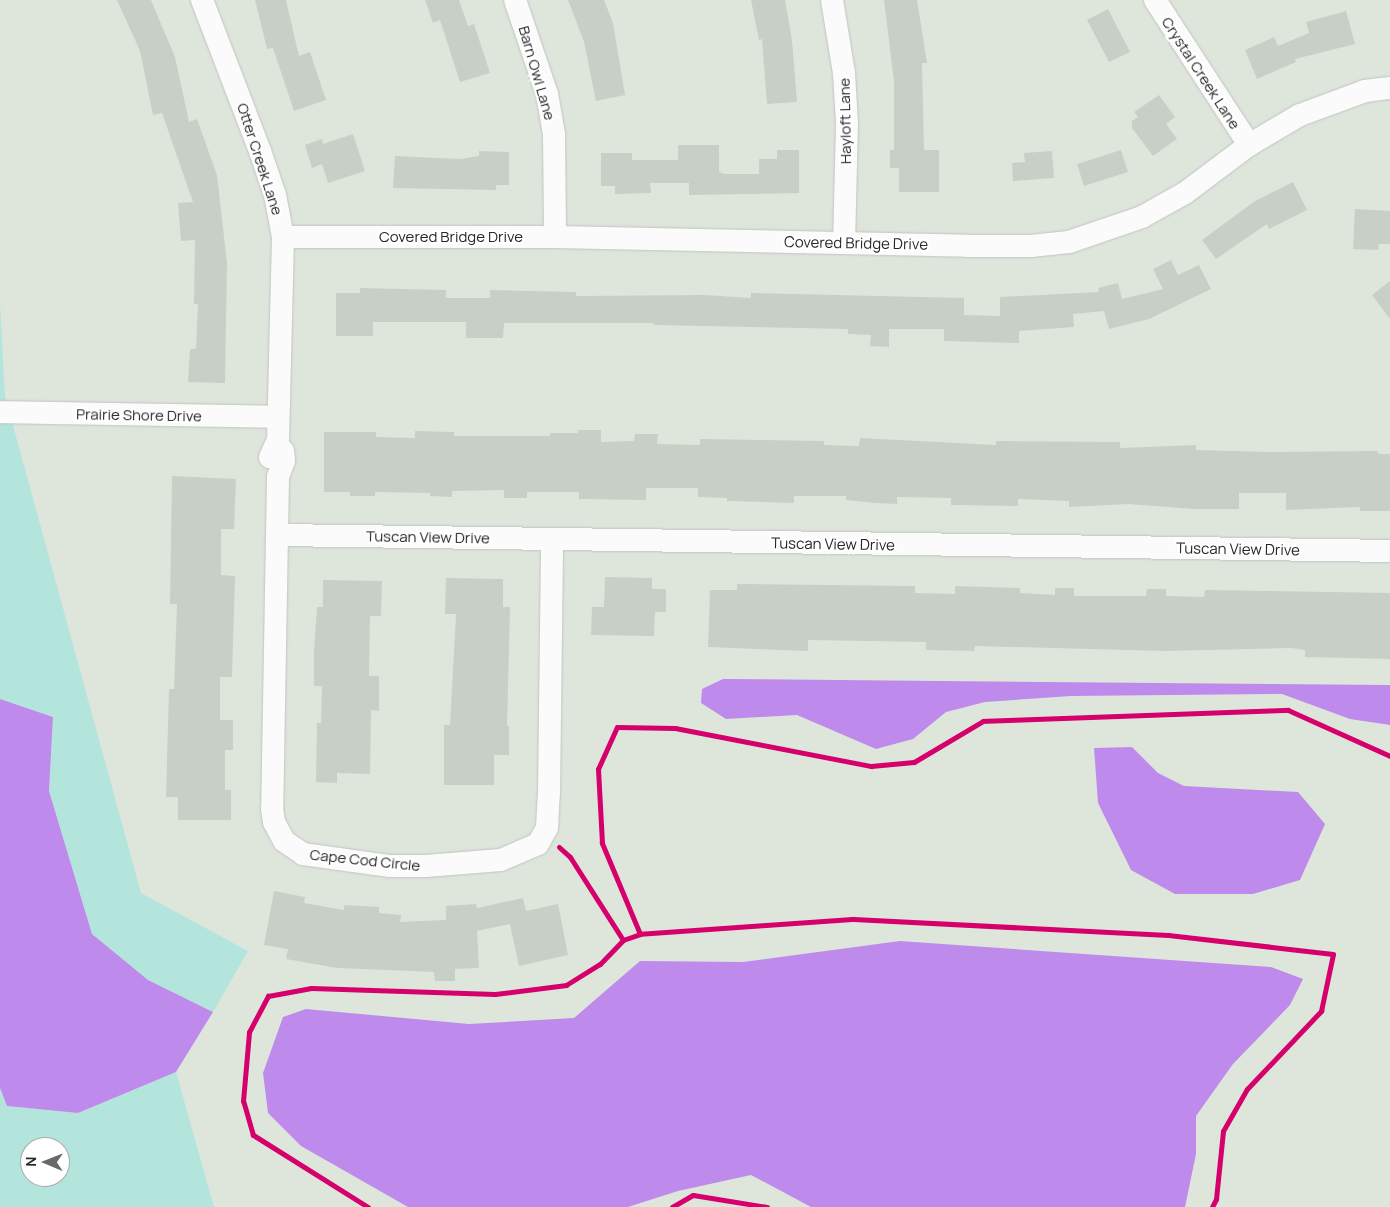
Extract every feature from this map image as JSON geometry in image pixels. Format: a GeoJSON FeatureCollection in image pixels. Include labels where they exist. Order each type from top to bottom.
{"type":"FeatureCollection","features":[{"type":"Feature","properties":{"kind":"street","name":"Otter Creek Lane"},"geometry":{"type":"LineString","coordinates":[[202,0],[260,151],[274,195],[283,237],[277,445],[271,450],[270,460],[271,472],[278,476],[277,534]]}},
{"type":"Feature","properties":{"kind":"street","name":"Barn Owl Lane"},"geometry":{"type":"LineString","coordinates":[[515,0],[546,94],[554,134],[555,237]]}},
{"type":"Feature","properties":{"kind":"street","name":"Hayloft Lane"},"geometry":{"type":"LineString","coordinates":[[832,0],[844,73],[847,123],[844,242]]}},
{"type":"Feature","properties":{"kind":"street","name":"Crystal Creek Lane"},"geometry":{"type":"LineString","coordinates":[[1155,0],[1249,145]]}},
{"type":"Feature","properties":{"kind":"street","name":"Covered Bridge Drive"},"geometry":{"type":"LineString","coordinates":[[283,237],[555,237],[1022,246],[1069,242],[1142,217],[1185,192],[1249,145],[1300,115],[1365,90],[1390,88]]}},
{"type":"Feature","properties":{"kind":"street","name":"Prairie Shore Drive"},"geometry":{"type":"LineString","coordinates":[[0,412],[278,417]]}},
{"type":"Feature","properties":{"kind":"street","name":"Cape Cod Circle"},"geometry":{"type":"LineString","coordinates":[[277,534],[274,822],[284,841],[303,854],[399,866],[501,860],[538,844],[547,828],[552,539]]}},
{"type":"Feature","properties":{"kind":"street","name":"Tuscan View Drive"},"geometry":{"type":"LineString","coordinates":[[277,534],[1390,551]]}},
{"type":"Feature","properties":{"kind":"shaded area"},"geometry":{"type":"Polygon","coordinates":[[[0,304],[5,396],[141,893],[248,951],[213,1012],[148,980],[92,934],[49,791],[53,717],[0,699],[0,304]]]}},
{"type":"Feature","properties":{"kind":"shaded area"},"geometry":{"type":"Polygon","coordinates":[[[723,679],[1390,685],[1390,725],[1350,719],[1282,694],[1071,696],[985,702],[946,712],[913,739],[876,749],[797,715],[726,719],[701,703],[702,689],[723,679]]]}},
{"type":"Feature","properties":{"kind":"shaded area"},"geometry":{"type":"Polygon","coordinates":[[[0,699],[53,717],[49,791],[92,934],[148,980],[213,1012],[176,1072],[78,1113],[7,1106],[0,1088],[0,699]]]}},
{"type":"Feature","properties":{"kind":"shaded area"},"geometry":{"type":"Polygon","coordinates":[[[1132,747],[1158,773],[1184,786],[1298,792],[1325,824],[1300,880],[1253,894],[1175,894],[1131,870],[1098,803],[1094,748],[1132,747]]]}},
{"type":"Feature","properties":{"kind":"shaded area"},"geometry":{"type":"Polygon","coordinates":[[[900,941],[1271,967],[1303,979],[1290,1005],[1233,1064],[1196,1116],[1196,1154],[1185,1207],[811,1207],[751,1175],[678,1191],[628,1207],[408,1207],[301,1146],[268,1113],[263,1073],[283,1017],[306,1009],[469,1024],[574,1018],[640,961],[743,962],[900,941]]]}},
{"type":"Feature","properties":{"kind":"shaded area"},"geometry":{"type":"Polygon","coordinates":[[[176,1072],[214,1207],[0,1207],[0,1088],[7,1106],[78,1113],[176,1072]]]}},
{"type":"Feature","properties":{"kind":"building"},"geometry":{"type":"Polygon","coordinates":[[[117,0],[151,0],[175,57],[189,122],[197,119],[217,175],[227,263],[225,383],[188,382],[190,349],[196,349],[198,304],[194,304],[195,240],[181,241],[178,203],[193,202],[162,113],[153,115],[140,51],[117,0]]]}},
{"type":"Feature","properties":{"kind":"building"},"geometry":{"type":"Polygon","coordinates":[[[255,0],[286,0],[299,56],[310,52],[326,100],[294,111],[273,48],[267,49],[255,0]]]}},
{"type":"Feature","properties":{"kind":"building"},"geometry":{"type":"Polygon","coordinates":[[[425,0],[459,0],[468,26],[474,24],[490,73],[460,82],[440,20],[433,23],[425,0]]]}},
{"type":"Feature","properties":{"kind":"building"},"geometry":{"type":"Polygon","coordinates":[[[568,0],[604,0],[613,23],[625,95],[596,101],[584,42],[568,0]]]}},
{"type":"Feature","properties":{"kind":"building"},"geometry":{"type":"Polygon","coordinates":[[[751,0],[785,0],[792,40],[797,102],[767,104],[762,39],[759,40],[751,0]]]}},
{"type":"Feature","properties":{"kind":"building"},"geometry":{"type":"Polygon","coordinates":[[[884,0],[917,0],[927,63],[922,63],[924,150],[939,150],[939,192],[899,192],[899,168],[890,168],[890,150],[894,150],[894,82],[884,0]]]}},
{"type":"Feature","properties":{"kind":"building"},"geometry":{"type":"Polygon","coordinates":[[[1108,9],[1130,52],[1109,62],[1087,20],[1108,9]]]}},
{"type":"Feature","properties":{"kind":"building"},"geometry":{"type":"Polygon","coordinates":[[[1346,11],[1355,44],[1295,59],[1296,62],[1257,79],[1245,50],[1274,37],[1278,46],[1309,33],[1306,22],[1346,11]]]}},
{"type":"Feature","properties":{"kind":"building"},"geometry":{"type":"Polygon","coordinates":[[[1159,95],[1175,117],[1166,124],[1177,139],[1153,156],[1132,128],[1132,121],[1138,117],[1134,112],[1159,95]]]}},
{"type":"Feature","properties":{"kind":"building"},"geometry":{"type":"Polygon","coordinates":[[[353,134],[365,171],[328,183],[322,164],[312,168],[305,145],[322,139],[323,144],[353,134]]]}},
{"type":"Feature","properties":{"kind":"building"},"geometry":{"type":"Polygon","coordinates":[[[678,145],[719,145],[719,172],[725,174],[759,174],[759,159],[777,159],[777,150],[799,150],[799,193],[689,195],[689,183],[650,183],[651,193],[615,194],[615,186],[601,186],[601,153],[632,153],[632,160],[678,160],[678,145]]]}},
{"type":"Feature","properties":{"kind":"building"},"geometry":{"type":"Polygon","coordinates":[[[1121,150],[1128,172],[1084,186],[1077,164],[1121,150]]]}},
{"type":"Feature","properties":{"kind":"building"},"geometry":{"type":"Polygon","coordinates":[[[479,151],[509,152],[509,185],[496,185],[496,190],[393,188],[395,156],[460,159],[479,156],[479,151]]]}},
{"type":"Feature","properties":{"kind":"building"},"geometry":{"type":"Polygon","coordinates":[[[1052,151],[1054,178],[1013,181],[1012,163],[1025,162],[1024,153],[1052,151]]]}},
{"type":"Feature","properties":{"kind":"building"},"geometry":{"type":"Polygon","coordinates":[[[1293,182],[1307,210],[1269,229],[1267,224],[1216,259],[1202,240],[1255,201],[1293,182]]]}},
{"type":"Feature","properties":{"kind":"building"},"geometry":{"type":"Polygon","coordinates":[[[1355,209],[1390,211],[1390,244],[1379,244],[1378,250],[1353,249],[1355,209]]]}},
{"type":"Feature","properties":{"kind":"building"},"geometry":{"type":"Polygon","coordinates":[[[1171,260],[1178,275],[1199,265],[1211,289],[1149,319],[1109,329],[1104,311],[1073,314],[1074,327],[1019,331],[1019,343],[944,341],[944,329],[889,329],[889,347],[870,346],[871,335],[848,334],[848,329],[654,325],[654,323],[504,323],[503,338],[466,338],[466,322],[373,322],[373,336],[336,336],[336,293],[360,293],[360,288],[446,290],[446,298],[490,298],[490,290],[576,292],[576,296],[705,295],[751,298],[751,293],[964,298],[964,315],[1000,316],[1000,297],[1099,292],[1098,288],[1118,283],[1122,299],[1163,289],[1153,269],[1171,260]]]}},
{"type":"Feature","properties":{"kind":"building"},"geometry":{"type":"Polygon","coordinates":[[[1390,281],[1390,319],[1372,295],[1390,281]]]}},
{"type":"Feature","properties":{"kind":"building"},"geometry":{"type":"Polygon","coordinates":[[[578,430],[601,430],[601,442],[634,441],[635,434],[658,434],[657,444],[700,445],[700,439],[824,441],[824,445],[859,446],[860,438],[996,445],[996,441],[1120,442],[1120,448],[1196,445],[1196,450],[1268,452],[1378,451],[1378,454],[1390,454],[1390,511],[1360,511],[1360,507],[1286,510],[1286,493],[1239,493],[1239,509],[1195,509],[1128,504],[1069,507],[1069,501],[1018,499],[1018,506],[951,505],[951,498],[897,497],[897,504],[846,500],[846,496],[794,496],[794,503],[727,501],[727,498],[698,497],[698,488],[646,488],[646,500],[579,499],[579,492],[527,492],[527,498],[504,498],[504,490],[452,491],[452,497],[430,496],[430,493],[375,492],[375,496],[350,496],[350,492],[324,492],[324,432],[376,432],[376,437],[415,438],[415,431],[454,432],[454,436],[550,436],[550,433],[578,433],[578,430]]]}},
{"type":"Feature","properties":{"kind":"building"},"geometry":{"type":"Polygon","coordinates":[[[172,476],[236,479],[234,529],[221,529],[221,575],[235,576],[232,677],[220,677],[220,720],[233,720],[233,750],[225,750],[225,790],[231,790],[231,820],[178,820],[178,797],[166,797],[169,689],[174,689],[177,604],[170,604],[172,476]]]}},
{"type":"Feature","properties":{"kind":"building"},"geometry":{"type":"Polygon","coordinates":[[[605,577],[652,578],[652,589],[666,589],[666,612],[655,612],[654,636],[591,635],[592,607],[604,607],[605,577]]]}},
{"type":"Feature","properties":{"kind":"building"},"geometry":{"type":"Polygon","coordinates":[[[446,578],[503,579],[503,607],[510,607],[507,726],[509,726],[509,755],[494,755],[494,785],[444,785],[444,725],[450,725],[456,614],[445,614],[446,578]]]}},
{"type":"Feature","properties":{"kind":"building"},"geometry":{"type":"Polygon","coordinates":[[[323,580],[382,581],[381,616],[370,616],[369,676],[379,676],[379,711],[371,710],[370,774],[337,773],[337,783],[316,782],[317,723],[321,723],[322,686],[314,686],[314,652],[317,607],[323,607],[323,580]]]}},
{"type":"Feature","properties":{"kind":"building"},"geometry":{"type":"Polygon","coordinates":[[[737,584],[915,586],[915,593],[955,594],[955,586],[1020,588],[1020,593],[1055,595],[1055,588],[1074,588],[1074,596],[1146,596],[1147,589],[1166,589],[1166,596],[1204,597],[1205,590],[1390,593],[1390,659],[1305,657],[1305,650],[1291,648],[1165,651],[975,646],[974,651],[926,650],[926,642],[808,640],[808,651],[708,647],[710,590],[737,590],[737,584]]]}},
{"type":"Feature","properties":{"kind":"building"},"geometry":{"type":"Polygon","coordinates":[[[274,891],[305,897],[304,903],[344,910],[344,905],[379,907],[379,913],[401,915],[400,922],[446,920],[446,906],[476,904],[477,908],[523,898],[526,911],[558,904],[568,955],[519,966],[510,924],[477,931],[479,968],[455,969],[455,981],[435,981],[434,972],[337,968],[286,959],[288,949],[264,945],[274,891]]]}},
{"type":"Feature","properties":{"kind":"cycle path"},"geometry":{"type":"LineString","coordinates":[[1212,1207],[1216,1199],[1223,1131],[1247,1089],[1321,1011],[1333,954],[1168,935],[853,919],[640,934],[602,843],[598,769],[617,727],[675,728],[871,766],[914,762],[983,721],[1288,710],[1390,756]]}},
{"type":"Feature","properties":{"kind":"cycle path"},"geometry":{"type":"LineString","coordinates":[[559,847],[570,857],[623,940]]}},
{"type":"Feature","properties":{"kind":"cycle path"},"geometry":{"type":"LineString","coordinates":[[368,1207],[253,1135],[243,1101],[249,1032],[268,996],[311,988],[495,994],[566,985],[600,964],[623,940],[640,934]]}},
{"type":"Feature","properties":{"kind":"cycle path"},"geometry":{"type":"LineString","coordinates":[[672,1207],[693,1195],[767,1207]]}}]}
